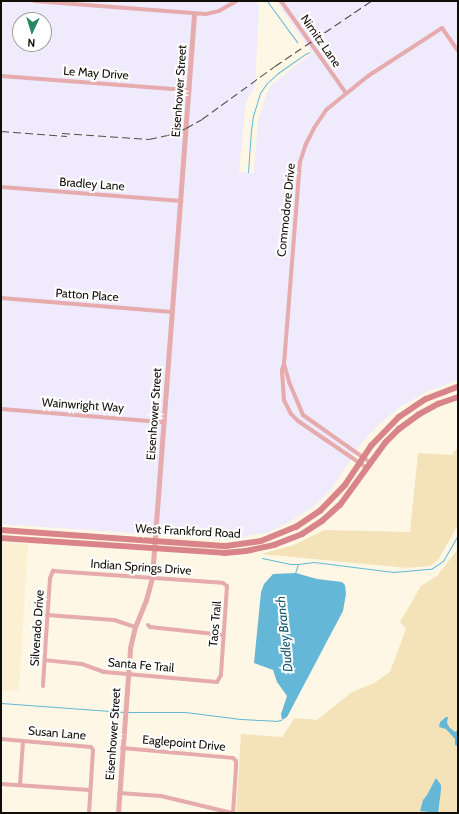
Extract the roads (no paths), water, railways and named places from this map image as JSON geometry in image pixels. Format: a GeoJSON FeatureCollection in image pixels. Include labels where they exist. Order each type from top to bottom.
{"type":"FeatureCollection","features":[{"type":"Feature","properties":{"kind":"main road","name":"West Frankford Road"},"geometry":{"type":"LineString","coordinates":[[1,530],[219,546],[239,545],[261,541],[285,533],[320,511],[339,492],[380,435],[399,417],[426,399],[458,387]]}},
{"type":"Feature","properties":{"kind":"main road","name":"West Frankford Road"},"geometry":{"type":"LineString","coordinates":[[1,538],[217,552],[246,551],[292,539],[322,521],[340,505],[385,443],[399,429],[418,414],[438,404],[458,397]]}},
{"type":"Feature","properties":{"kind":"street"},"geometry":{"type":"LineString","coordinates":[[34,1],[194,14],[215,13],[236,1]]}},
{"type":"Feature","properties":{"kind":"street","name":"Nimitz Lane"},"geometry":{"type":"LineString","coordinates":[[281,1],[346,93]]}},
{"type":"Feature","properties":{"kind":"street","name":"Eisenhower Street"},"geometry":{"type":"LineString","coordinates":[[118,813],[130,648],[135,627],[146,600],[152,577],[194,14]]}},
{"type":"Feature","properties":{"kind":"street","name":"Commodore Drive"},"geometry":{"type":"LineString","coordinates":[[371,462],[361,460],[298,421],[286,406],[282,389],[282,370],[284,364],[300,162],[306,144],[318,120],[326,110],[346,93],[442,28],[458,51]]}},
{"type":"Feature","properties":{"kind":"street","name":"Le May Drive"},"geometry":{"type":"LineString","coordinates":[[1,76],[189,90]]}},
{"type":"Feature","properties":{"kind":"street","name":"Bradley Lane"},"geometry":{"type":"LineString","coordinates":[[1,187],[180,201]]}},
{"type":"Feature","properties":{"kind":"street","name":"Patton Place"},"geometry":{"type":"LineString","coordinates":[[1,298],[172,312]]}},
{"type":"Feature","properties":{"kind":"street","name":"Commodore Drive"},"geometry":{"type":"LineString","coordinates":[[284,364],[291,387],[303,415],[361,460],[367,468]]}},
{"type":"Feature","properties":{"kind":"street"},"geometry":{"type":"LineString","coordinates":[[282,389],[291,387]]}},
{"type":"Feature","properties":{"kind":"street","name":"Wainwright Way"},"geometry":{"type":"LineString","coordinates":[[1,409],[164,422]]}},
{"type":"Feature","properties":{"kind":"street"},"geometry":{"type":"LineString","coordinates":[[298,421],[303,415]]}},
{"type":"Feature","properties":{"kind":"street","name":"Indian Springs Drive"},"geometry":{"type":"LineString","coordinates":[[53,571],[223,583],[227,586]]}},
{"type":"Feature","properties":{"kind":"street","name":"Silverado Drive"},"geometry":{"type":"LineString","coordinates":[[43,686],[50,578],[53,571]]}},
{"type":"Feature","properties":{"kind":"street","name":"Taos Trail"},"geometry":{"type":"LineString","coordinates":[[222,663],[227,586]]}},
{"type":"Feature","properties":{"kind":"street"},"geometry":{"type":"LineString","coordinates":[[47,615],[114,620],[135,627]]}},
{"type":"Feature","properties":{"kind":"street"},"geometry":{"type":"LineString","coordinates":[[148,625],[150,627],[224,635]]}},
{"type":"Feature","properties":{"kind":"street","name":"Santa Fe Trail"},"geometry":{"type":"LineString","coordinates":[[45,660],[82,664],[100,671],[128,675],[217,682],[221,675],[222,663]]}},
{"type":"Feature","properties":{"kind":"street","name":"Susan Lane"},"geometry":{"type":"LineString","coordinates":[[1,739],[92,747],[89,813]]}},
{"type":"Feature","properties":{"kind":"street"},"geometry":{"type":"LineString","coordinates":[[20,785],[23,741]]}},
{"type":"Feature","properties":{"kind":"street","name":"Eaglepoint Drive"},"geometry":{"type":"LineString","coordinates":[[122,748],[229,757],[236,761],[232,813]]}},
{"type":"Feature","properties":{"kind":"street"},"geometry":{"type":"LineString","coordinates":[[1,784],[90,790]]}},
{"type":"Feature","properties":{"kind":"street"},"geometry":{"type":"LineString","coordinates":[[119,793],[161,796],[232,813]]}},
{"type":"Feature","properties":{"kind":"water"},"geometry":{"type":"Polygon","coordinates":[[[296,573],[317,579],[342,582],[345,585],[346,594],[343,611],[287,717],[282,720],[281,714],[287,696],[277,682],[273,670],[254,663],[261,592],[264,584],[273,574],[296,573]]]}},
{"type":"Feature","properties":{"kind":"water"},"geometry":{"type":"Polygon","coordinates":[[[448,717],[447,723],[449,727],[455,732],[458,730],[457,746],[455,745],[455,739],[446,729],[439,727],[440,722],[448,717]]]}},
{"type":"Feature","properties":{"kind":"water"},"geometry":{"type":"Polygon","coordinates":[[[436,778],[441,785],[438,813],[420,811],[423,800],[436,778]]]}},
{"type":"Feature","properties":{"kind":"waterway"},"geometry":{"type":"LineString","coordinates":[[267,1],[297,42]]}},
{"type":"Feature","properties":{"kind":"waterway"},"geometry":{"type":"LineString","coordinates":[[248,172],[253,116],[260,93],[267,83],[278,73],[310,52]]}},
{"type":"Feature","properties":{"kind":"waterway","name":"Dudley Branch"},"geometry":{"type":"LineString","coordinates":[[295,573],[298,564],[314,562],[393,572],[431,569],[443,561],[458,535]]}},
{"type":"Feature","properties":{"kind":"waterway"},"geometry":{"type":"LineString","coordinates":[[262,558],[290,564],[298,564]]}},
{"type":"Feature","properties":{"kind":"waterway","name":"Dudley Branch"},"geometry":{"type":"LineString","coordinates":[[1,703],[124,712]]}},
{"type":"Feature","properties":{"kind":"waterway","name":"Dudley Branch"},"geometry":{"type":"LineString","coordinates":[[127,712],[185,712],[241,719],[281,720]]}},
{"type":"Feature","properties":{"kind":"railway"},"geometry":{"type":"LineString","coordinates":[[62,133],[149,139],[168,135],[186,128],[202,119],[275,66],[371,1]]}},
{"type":"Feature","properties":{"kind":"railway"},"geometry":{"type":"LineString","coordinates":[[1,131],[67,136]]}}]}
